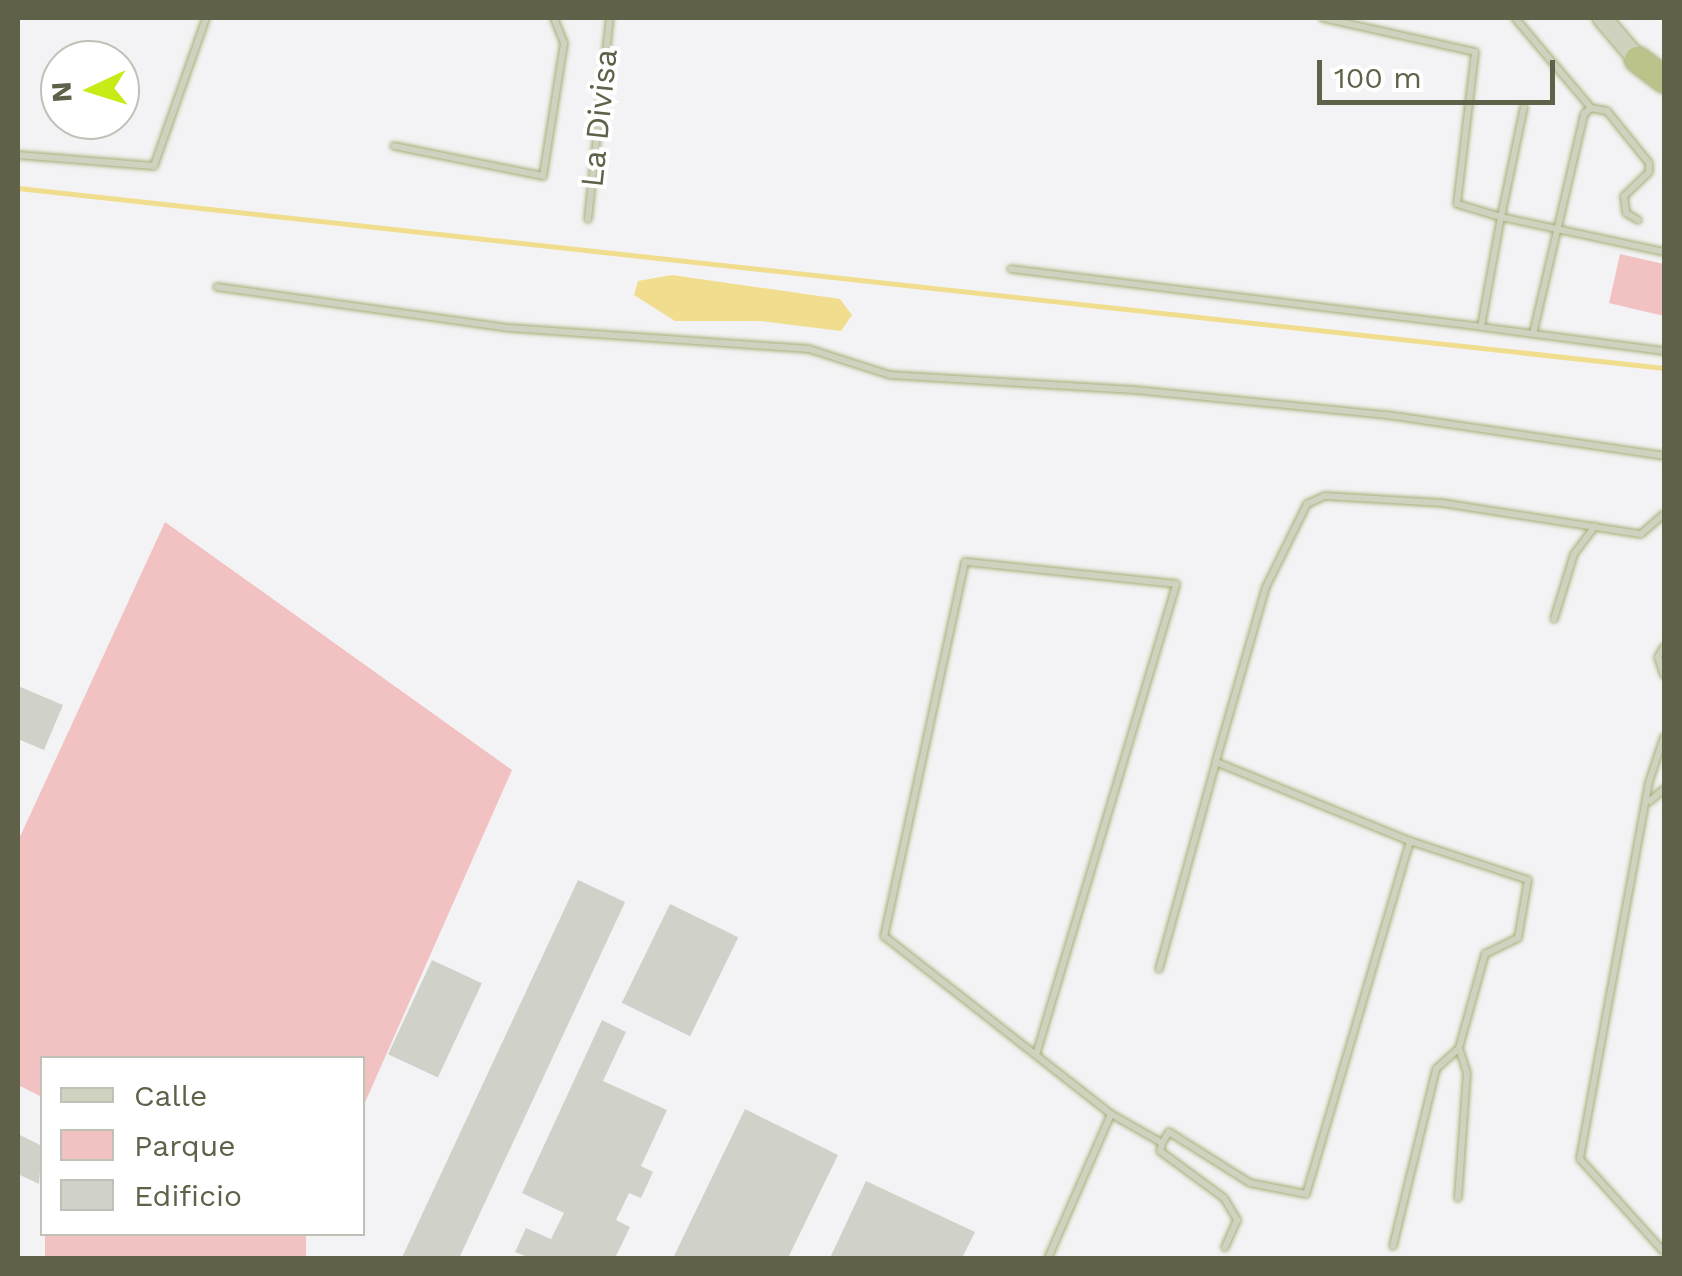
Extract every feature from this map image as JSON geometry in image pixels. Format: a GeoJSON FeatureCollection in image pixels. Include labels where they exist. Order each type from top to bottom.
{"type":"FeatureCollection","features":[{"type":"Feature","properties":{"kind":"highway"},"geometry":{"type":"LineString","coordinates":[[1637,58],[1664,79]]}},
{"type":"Feature","properties":{"kind":"street"},"geometry":{"type":"LineString","coordinates":[[1602,18],[1664,90]]}},
{"type":"Feature","properties":{"kind":"lane"},"geometry":{"type":"LineString","coordinates":[[18,155],[154,166],[206,18]]}},
{"type":"Feature","properties":{"kind":"lane"},"geometry":{"type":"LineString","coordinates":[[394,146],[544,176],[564,43],[554,18]]}},
{"type":"Feature","properties":{"kind":"lane","name":"La Divisa"},"geometry":{"type":"LineString","coordinates":[[588,219],[610,18]]}},
{"type":"Feature","properties":{"kind":"lane"},"geometry":{"type":"LineString","coordinates":[[1323,18],[1475,52],[1457,204],[1556,232],[1664,252]]}},
{"type":"Feature","properties":{"kind":"lane"},"geometry":{"type":"LineString","coordinates":[[1514,18],[1591,108],[1607,111],[1649,162],[1649,172],[1624,196],[1626,213],[1638,220]]}},
{"type":"Feature","properties":{"kind":"lane"},"geometry":{"type":"LineString","coordinates":[[1480,326],[1524,107]]}},
{"type":"Feature","properties":{"kind":"lane"},"geometry":{"type":"LineString","coordinates":[[1533,334],[1584,114],[1591,108]]}},
{"type":"Feature","properties":{"kind":"lane"},"geometry":{"type":"LineString","coordinates":[[1010,269],[1664,350]]}},
{"type":"Feature","properties":{"kind":"lane"},"geometry":{"type":"LineString","coordinates":[[217,287],[510,328],[809,350],[890,376],[1134,390],[1368,414],[1664,456]]}},
{"type":"Feature","properties":{"kind":"lane"},"geometry":{"type":"LineString","coordinates":[[1159,969],[1266,587],[1307,504],[1325,496],[1442,503],[1640,534],[1664,514]]}},
{"type":"Feature","properties":{"kind":"lane"},"geometry":{"type":"LineString","coordinates":[[1554,619],[1574,554],[1594,526]]}},
{"type":"Feature","properties":{"kind":"lane"},"geometry":{"type":"LineString","coordinates":[[1036,1055],[1176,584],[965,562],[884,936],[1036,1055],[1112,1114],[1162,1144]]}},
{"type":"Feature","properties":{"kind":"lane"},"geometry":{"type":"LineString","coordinates":[[1664,646],[1658,657],[1664,676]]}},
{"type":"Feature","properties":{"kind":"lane"},"geometry":{"type":"LineString","coordinates":[[1664,737],[1580,1159],[1664,1252]]}},
{"type":"Feature","properties":{"kind":"lane"},"geometry":{"type":"LineString","coordinates":[[1216,762],[1410,841],[1528,880],[1518,938],[1485,954],[1458,1048],[1436,1069],[1392,1246]]}},
{"type":"Feature","properties":{"kind":"lane"},"geometry":{"type":"LineString","coordinates":[[1650,802],[1664,789]]}},
{"type":"Feature","properties":{"kind":"lane"},"geometry":{"type":"LineString","coordinates":[[1226,1247],[1237,1220],[1224,1198],[1160,1151],[1162,1144],[1170,1132],[1250,1183],[1306,1194],[1410,841]]}},
{"type":"Feature","properties":{"kind":"lane"},"geometry":{"type":"LineString","coordinates":[[1458,1048],[1467,1073],[1458,1198]]}},
{"type":"Feature","properties":{"kind":"lane"},"geometry":{"type":"LineString","coordinates":[[1048,1258],[1112,1114]]}},
{"type":"Feature","properties":{"kind":"green space"},"geometry":{"type":"Polygon","coordinates":[[[1620,254],[1664,264],[1664,316],[1609,303],[1620,254]]]}},
{"type":"Feature","properties":{"kind":"green space"},"geometry":{"type":"Polygon","coordinates":[[[165,522],[512,770],[365,1102],[365,1056],[40,1056],[40,1096],[18,1085],[18,841],[165,522]]]}},
{"type":"Feature","properties":{"kind":"green space"},"geometry":{"type":"Polygon","coordinates":[[[45,1236],[306,1236],[306,1258],[45,1258],[45,1236]]]}},
{"type":"Feature","properties":{"kind":"shaded area"},"geometry":{"type":"Polygon","coordinates":[[[672,275],[840,299],[852,315],[841,331],[761,321],[675,321],[634,295],[638,281],[672,275]]]}},
{"type":"Feature","properties":{"kind":"building"},"geometry":{"type":"Polygon","coordinates":[[[18,686],[63,705],[44,750],[18,739],[18,686]]]}},
{"type":"Feature","properties":{"kind":"building"},"geometry":{"type":"Polygon","coordinates":[[[578,880],[625,902],[459,1258],[402,1257],[578,880]]]}},
{"type":"Feature","properties":{"kind":"building"},"geometry":{"type":"Polygon","coordinates":[[[670,904],[738,937],[690,1036],[622,1003],[670,904]]]}},
{"type":"Feature","properties":{"kind":"building"},"geometry":{"type":"Polygon","coordinates":[[[432,960],[482,983],[438,1078],[388,1054],[432,960]]]}},
{"type":"Feature","properties":{"kind":"building"},"geometry":{"type":"Polygon","coordinates":[[[602,1020],[626,1032],[603,1081],[667,1110],[641,1166],[653,1172],[641,1198],[629,1193],[616,1220],[630,1227],[615,1258],[530,1258],[515,1252],[526,1228],[551,1239],[564,1213],[522,1193],[602,1020]]]}},
{"type":"Feature","properties":{"kind":"building"},"geometry":{"type":"Polygon","coordinates":[[[745,1109],[838,1155],[788,1258],[673,1258],[745,1109]]]}},
{"type":"Feature","properties":{"kind":"building"},"geometry":{"type":"Polygon","coordinates":[[[18,1134],[40,1145],[39,1184],[18,1174],[18,1134]]]}},
{"type":"Feature","properties":{"kind":"building"},"geometry":{"type":"Polygon","coordinates":[[[866,1181],[975,1232],[962,1258],[830,1258],[866,1181]]]}},
{"type":"Feature","properties":{"kind":"waterway"},"geometry":{"type":"LineString","coordinates":[[18,188],[1664,368]]}}]}
